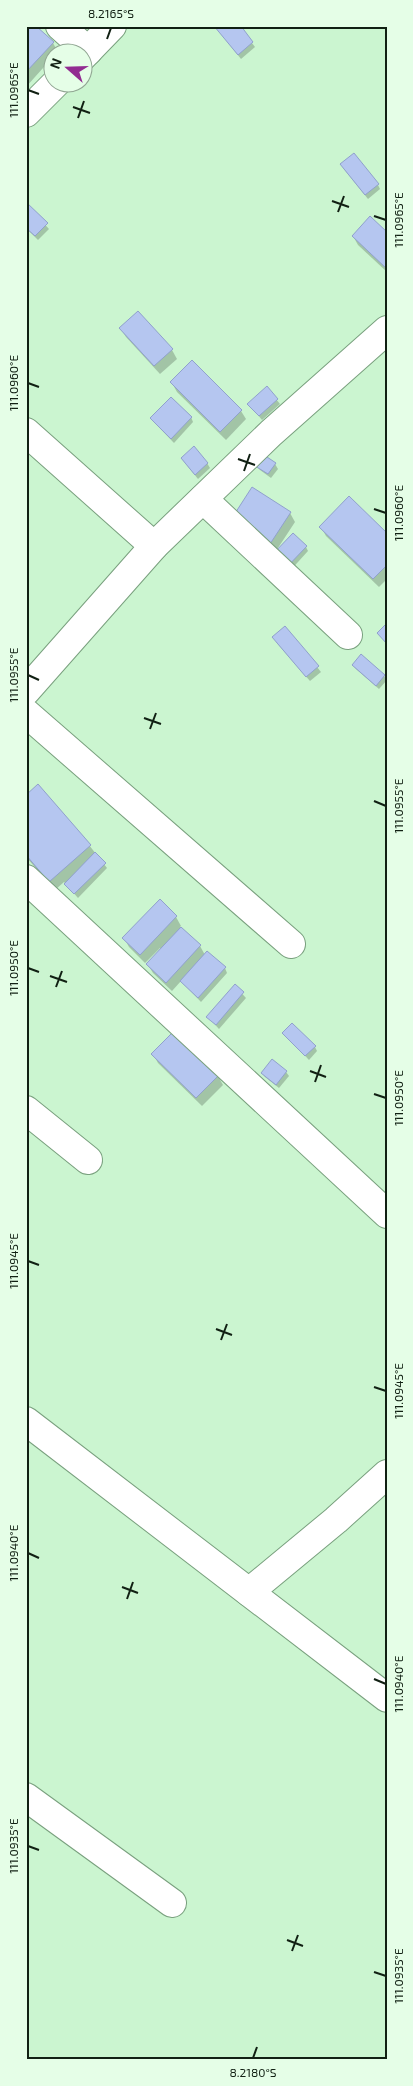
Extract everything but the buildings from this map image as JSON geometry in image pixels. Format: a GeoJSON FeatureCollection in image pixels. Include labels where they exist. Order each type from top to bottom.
{"type":"FeatureCollection","features":[{"type":"Feature","properties":{"kind":"street"},"geometry":{"type":"LineString","coordinates":[[60,26],[74,42]]}},
{"type":"Feature","properties":{"kind":"street"},"geometry":{"type":"LineString","coordinates":[[92,47],[112,26]]}},
{"type":"Feature","properties":{"kind":"street"},"geometry":{"type":"LineString","coordinates":[[26,113],[47,92]]}},
{"type":"Feature","properties":{"kind":"street"},"geometry":{"type":"LineString","coordinates":[[26,691],[154,546],[271,433],[387,330]]}},
{"type":"Feature","properties":{"kind":"street"},"geometry":{"type":"LineString","coordinates":[[26,432],[154,546]]}},
{"type":"Feature","properties":{"kind":"street"},"geometry":{"type":"LineString","coordinates":[[203,499],[348,635]]}},
{"type":"Feature","properties":{"kind":"street"},"geometry":{"type":"LineString","coordinates":[[26,713],[291,944]]}},
{"type":"Feature","properties":{"kind":"street"},"geometry":{"type":"LineString","coordinates":[[26,878],[387,1214]]}},
{"type":"Feature","properties":{"kind":"street"},"geometry":{"type":"LineString","coordinates":[[26,1110],[88,1160]]}},
{"type":"Feature","properties":{"kind":"street"},"geometry":{"type":"LineString","coordinates":[[26,1421],[387,1698]]}},
{"type":"Feature","properties":{"kind":"street"},"geometry":{"type":"LineString","coordinates":[[249,1592],[336,1520],[387,1474]]}},
{"type":"Feature","properties":{"kind":"street"},"geometry":{"type":"LineString","coordinates":[[26,1797],[172,1903]]}}]}
